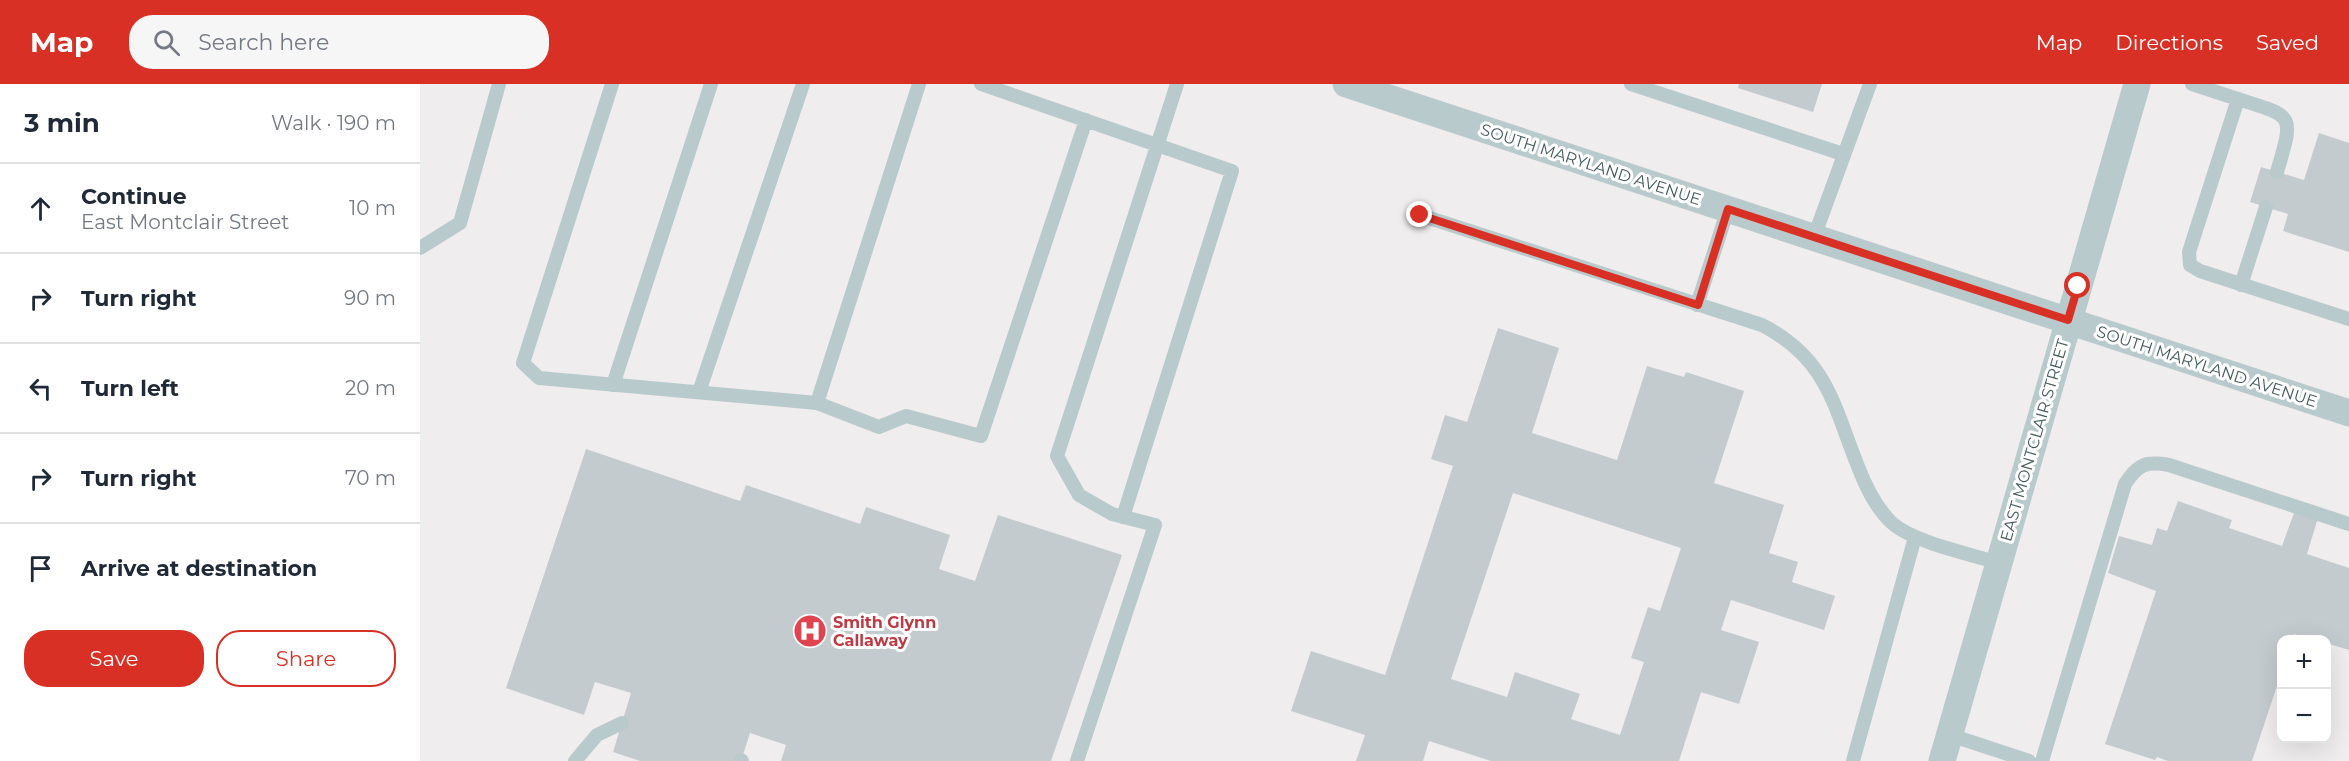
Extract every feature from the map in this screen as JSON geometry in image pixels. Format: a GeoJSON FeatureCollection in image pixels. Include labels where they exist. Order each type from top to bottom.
{"type":"FeatureCollection","features":[{"type":"Feature","properties":{"kind":"street","name":"SOUTH MARYLAND AVENUE"},"geometry":{"type":"LineString","coordinates":[[1346,84],[2349,412]]}},
{"type":"Feature","properties":{"kind":"street","name":"EAST MONTCLAIR STREET"},"geometry":{"type":"LineString","coordinates":[[1942,761],[2137,84]]}},
{"type":"Feature","properties":{"kind":"lane"},"geometry":{"type":"LineString","coordinates":[[420,248],[460,223],[499,84]]}},
{"type":"Feature","properties":{"kind":"lane"},"geometry":{"type":"LineString","coordinates":[[612,84],[522,363],[539,378],[817,403],[879,427],[906,416],[981,436],[1086,120]]}},
{"type":"Feature","properties":{"kind":"lane"},"geometry":{"type":"LineString","coordinates":[[613,385],[711,84]]}},
{"type":"Feature","properties":{"kind":"lane"},"geometry":{"type":"LineString","coordinates":[[699,392],[803,84]]}},
{"type":"Feature","properties":{"kind":"lane"},"geometry":{"type":"LineString","coordinates":[[817,403],[919,84]]}},
{"type":"Feature","properties":{"kind":"lane"},"geometry":{"type":"LineString","coordinates":[[981,84],[1232,171],[1123,517]]}},
{"type":"Feature","properties":{"kind":"lane"},"geometry":{"type":"LineString","coordinates":[[1077,761],[1155,525],[1112,514],[1078,495],[1057,456],[1177,84]]}},
{"type":"Feature","properties":{"kind":"lane"},"geometry":{"type":"LineString","coordinates":[[1631,84],[1843,154]]}},
{"type":"Feature","properties":{"kind":"lane"},"geometry":{"type":"LineString","coordinates":[[1814,237],[1870,84]]}},
{"type":"Feature","properties":{"kind":"lane"},"geometry":{"type":"LineString","coordinates":[[2192,84],[2275,110],[2284,115],[2288,124],[2287,138],[2277,172]]}},
{"type":"Feature","properties":{"kind":"lane"},"geometry":{"type":"LineString","coordinates":[[2238,99],[2189,252],[2190,265],[2200,272],[2349,319]]}},
{"type":"Feature","properties":{"kind":"lane"},"geometry":{"type":"LineString","coordinates":[[2241,285],[2266,207]]}},
{"type":"Feature","properties":{"kind":"lane"},"geometry":{"type":"LineString","coordinates":[[1698,305],[1728,209]]}},
{"type":"Feature","properties":{"kind":"lane"},"geometry":{"type":"LineString","coordinates":[[1420,215],[1762,325],[1780,334],[1811,362],[1826,385],[1861,475],[1875,503],[1893,524],[1915,537],[1998,563]]}},
{"type":"Feature","properties":{"kind":"lane"},"geometry":{"type":"LineString","coordinates":[[2042,761],[2125,484],[2134,471],[2144,465],[2156,463],[2169,465],[2349,524]]}},
{"type":"Feature","properties":{"kind":"lane"},"geometry":{"type":"LineString","coordinates":[[1853,761],[1915,537]]}},
{"type":"Feature","properties":{"kind":"lane"},"geometry":{"type":"LineString","coordinates":[[575,761],[597,735],[622,723]]}},
{"type":"Feature","properties":{"kind":"lane"},"geometry":{"type":"LineString","coordinates":[[1950,735],[2029,761]]}},
{"type":"Feature","properties":{"kind":"building"},"geometry":{"type":"Polygon","coordinates":[[[1739,84],[1822,84],[1813,112],[1738,88],[1739,84]]]}},
{"type":"Feature","properties":{"kind":"building"},"geometry":{"type":"Polygon","coordinates":[[[2319,133],[2349,143],[2349,252],[2283,231],[2288,214],[2250,202],[2261,167],[2304,180],[2319,133]]]}},
{"type":"Feature","properties":{"kind":"building"},"geometry":{"type":"Polygon","coordinates":[[[1498,328],[1559,348],[1532,433],[1617,460],[1647,366],[1684,377],[1686,372],[1744,391],[1714,483],[1784,505],[1769,553],[1798,562],[1792,582],[1835,596],[1824,630],[1731,600],[1721,630],[1759,642],[1739,704],[1701,692],[1679,761],[1491,761],[1429,741],[1423,761],[1356,761],[1365,735],[1291,711],[1311,651],[1385,675],[1453,466],[1431,459],[1445,415],[1467,422],[1498,328]],[[1513,493],[1451,679],[1507,697],[1515,672],[1580,694],[1571,719],[1620,735],[1644,662],[1631,658],[1648,607],[1660,611],[1681,548],[1513,493]]]}},
{"type":"Feature","properties":{"kind":"building","name":"Smith Glynn Callaway"},"geometry":{"type":"Polygon","coordinates":[[[586,449],[740,501],[746,485],[860,524],[866,507],[950,535],[939,569],[975,581],[998,515],[1122,555],[1051,761],[781,761],[786,745],[750,733],[741,761],[640,761],[613,752],[631,693],[595,682],[584,715],[506,688],[586,449]]]}},
{"type":"Feature","properties":{"kind":"building"},"geometry":{"type":"Polygon","coordinates":[[[2178,501],[2232,520],[2229,528],[2282,546],[2294,513],[2318,518],[2307,554],[2349,568],[2349,650],[2331,645],[2331,635],[2277,635],[2277,686],[2252,761],[2168,761],[2157,757],[2155,760],[2105,744],[2156,591],[2108,573],[2119,536],[2152,545],[2157,528],[2167,531],[2178,501]]]}},
{"type":"Feature","properties":{"kind":"place","name":"Smith Glynn Callaway"},"geometry":{"type":"Point","coordinates":[810,631]}},
{"type":"Feature","properties":{"kind":"route"},"geometry":{"type":"LineString","coordinates":[[1420,215],[1698,305],[1728,209],[2068,320],[2078,286]]}}]}
